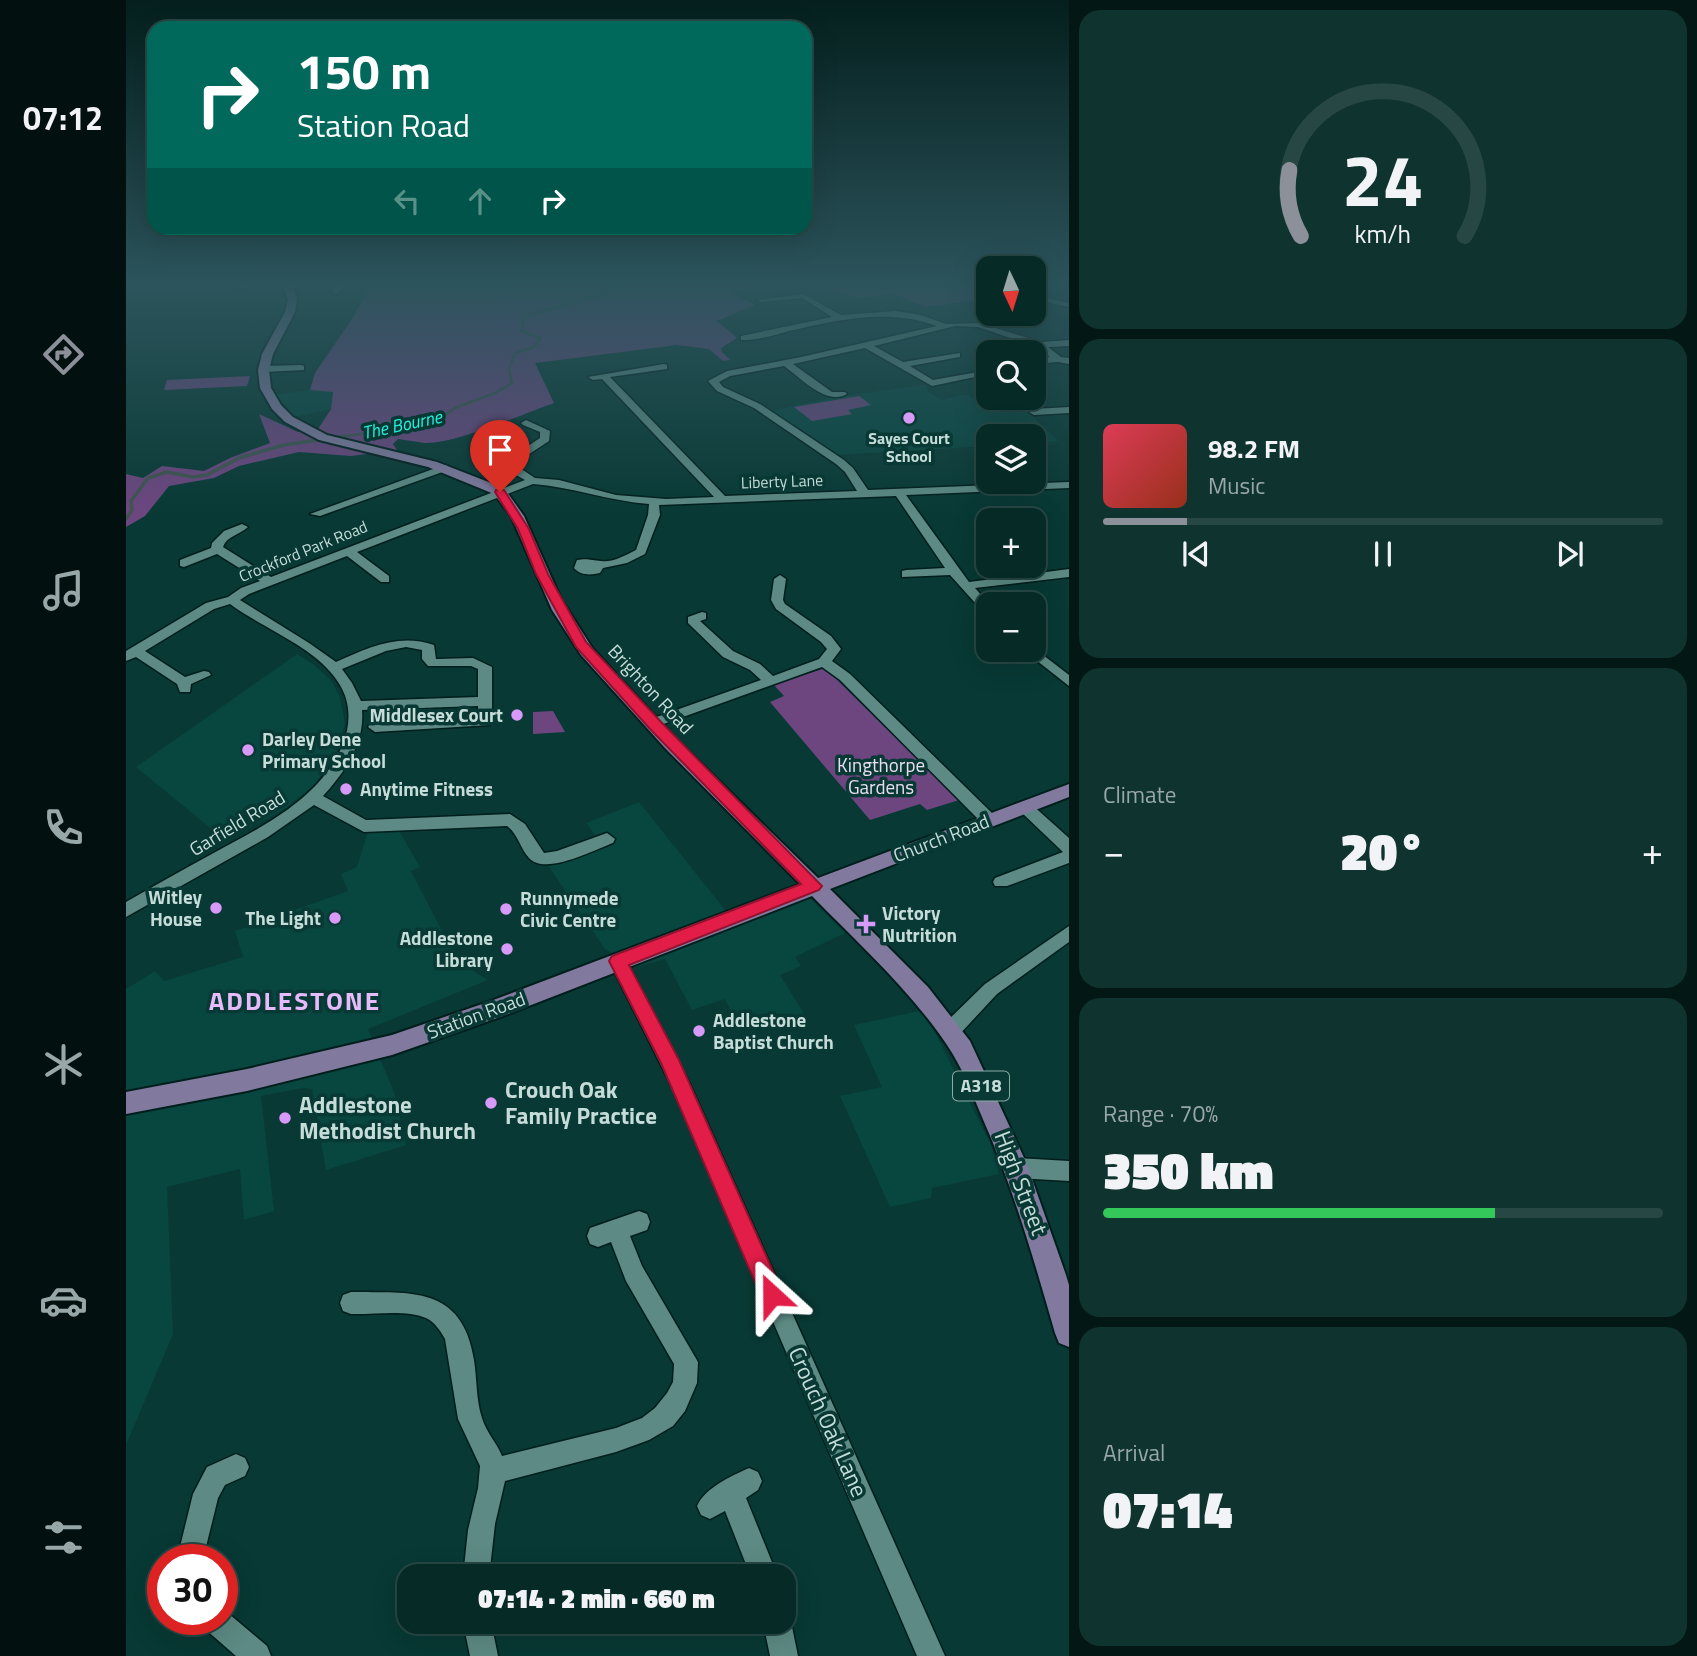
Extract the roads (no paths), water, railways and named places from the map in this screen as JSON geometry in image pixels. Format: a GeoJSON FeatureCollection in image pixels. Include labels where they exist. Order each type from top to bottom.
{"type":"FeatureCollection","features":[{"type":"Feature","properties":{"kind":"main road"},"geometry":{"type":"LineString","coordinates":[[265,362],[263,369],[266,390],[279,411],[297,426],[351,446],[444,468],[500,492]]}},
{"type":"Feature","properties":{"kind":"main road","name":"Brighton Road"},"geometry":{"type":"LineString","coordinates":[[500,492],[524,529],[542,574],[581,644],[653,723],[813,886]]}},
{"type":"Feature","properties":{"kind":"main road","name":"Church Road"},"geometry":{"type":"LineString","coordinates":[[813,886],[1069,790]]}},
{"type":"Feature","properties":{"kind":"main road","name":"Station Road"},"geometry":{"type":"LineString","coordinates":[[126,1103],[247,1080],[379,1048],[495,1009],[813,886]]}},
{"type":"Feature","properties":{"kind":"main road","name":"High Street"},"geometry":{"type":"LineString","coordinates":[[813,886],[893,966],[950,1031],[976,1076],[1017,1168],[1042,1234],[1069,1333]]}},
{"type":"Feature","properties":{"kind":"street"},"geometry":{"type":"LineString","coordinates":[[789,362],[727,374],[713,381],[720,389],[765,411],[841,462],[864,494]]}},
{"type":"Feature","properties":{"kind":"street"},"geometry":{"type":"LineString","coordinates":[[897,362],[927,381],[937,383],[976,374]]}},
{"type":"Feature","properties":{"kind":"street"},"geometry":{"type":"LineString","coordinates":[[902,365],[917,362]]}},
{"type":"Feature","properties":{"kind":"street"},"geometry":{"type":"LineString","coordinates":[[786,363],[830,395],[842,394]]}},
{"type":"Feature","properties":{"kind":"street"},"geometry":{"type":"LineString","coordinates":[[664,367],[599,377],[722,499]]}},
{"type":"Feature","properties":{"kind":"street"},"geometry":{"type":"LineString","coordinates":[[263,369],[301,368]]}},
{"type":"Feature","properties":{"kind":"street"},"geometry":{"type":"LineString","coordinates":[[1034,412],[1069,410]]}},
{"type":"Feature","properties":{"kind":"street"},"geometry":{"type":"LineString","coordinates":[[526,423],[545,431],[545,439],[508,463],[511,468],[523,472],[532,481]]}},
{"type":"Feature","properties":{"kind":"street"},"geometry":{"type":"LineString","coordinates":[[316,514],[444,468]]}},
{"type":"Feature","properties":{"kind":"street","name":"Liberty Lane"},"geometry":{"type":"LineString","coordinates":[[500,492],[532,481],[544,480],[617,498],[654,502],[1069,485]]}},
{"type":"Feature","properties":{"kind":"street","name":"Crockford Park Road"},"geometry":{"type":"LineString","coordinates":[[131,654],[210,607],[232,600],[245,591],[500,492]]}},
{"type":"Feature","properties":{"kind":"street"},"geometry":{"type":"LineString","coordinates":[[900,492],[953,571],[976,597]]}},
{"type":"Feature","properties":{"kind":"street"},"geometry":{"type":"LineString","coordinates":[[598,565],[623,561],[641,552],[654,515],[654,502]]}},
{"type":"Feature","properties":{"kind":"street"},"geometry":{"type":"LineString","coordinates":[[242,527],[220,539],[216,545],[218,549],[269,582]]}},
{"type":"Feature","properties":{"kind":"street"},"geometry":{"type":"LineString","coordinates":[[184,564],[218,549]]}},
{"type":"Feature","properties":{"kind":"street"},"geometry":{"type":"LineString","coordinates":[[348,551],[385,574]]}},
{"type":"Feature","properties":{"kind":"street"},"geometry":{"type":"LineString","coordinates":[[906,575],[953,571]]}},
{"type":"Feature","properties":{"kind":"street"},"geometry":{"type":"LineString","coordinates":[[965,586],[1069,573]]}},
{"type":"Feature","properties":{"kind":"street"},"geometry":{"type":"LineString","coordinates":[[653,723],[824,662],[834,649],[826,639],[780,606],[777,600],[780,579]]}},
{"type":"Feature","properties":{"kind":"street"},"geometry":{"type":"LineString","coordinates":[[232,600],[334,668],[348,686],[355,706],[485,701]]}},
{"type":"Feature","properties":{"kind":"street"},"geometry":{"type":"LineString","coordinates":[[702,616],[692,620],[728,654],[755,667],[770,680]]}},
{"type":"Feature","properties":{"kind":"street"},"geometry":{"type":"LineString","coordinates":[[334,668],[381,649],[400,645],[423,645],[429,648],[429,659],[433,663],[473,662],[485,667],[485,722],[375,727]]}},
{"type":"Feature","properties":{"kind":"street"},"geometry":{"type":"LineString","coordinates":[[131,654],[184,686],[204,675]]}},
{"type":"Feature","properties":{"kind":"street"},"geometry":{"type":"LineString","coordinates":[[824,662],[845,677],[989,820]]}},
{"type":"Feature","properties":{"kind":"street"},"geometry":{"type":"LineString","coordinates":[[1044,662],[1069,682]]}},
{"type":"Feature","properties":{"kind":"street","name":"Garfield Road"},"geometry":{"type":"LineString","coordinates":[[126,910],[263,831],[314,797],[342,765],[355,732],[355,706]]}},
{"type":"Feature","properties":{"kind":"street"},"geometry":{"type":"LineString","coordinates":[[314,797],[364,826],[510,820],[518,824],[532,850],[541,859],[558,857],[607,839]]}},
{"type":"Feature","properties":{"kind":"street"},"geometry":{"type":"LineString","coordinates":[[1025,807],[1069,848]]}},
{"type":"Feature","properties":{"kind":"street"},"geometry":{"type":"LineString","coordinates":[[1001,882],[1069,856]]}},
{"type":"Feature","properties":{"kind":"street"},"geometry":{"type":"LineString","coordinates":[[950,1031],[990,989],[1069,933]]}},
{"type":"Feature","properties":{"kind":"street","name":"Crouch Oak Lane"},"geometry":{"type":"LineString","coordinates":[[618,961],[675,1072],[931,1656]]}},
{"type":"Feature","properties":{"kind":"street"},"geometry":{"type":"LineString","coordinates":[[1017,1168],[1069,1171]]}},
{"type":"Feature","properties":{"kind":"street"},"geometry":{"type":"LineString","coordinates":[[493,1471],[616,1440],[649,1428],[664,1417],[676,1402],[685,1383],[685,1362],[634,1273],[618,1229]]}},
{"type":"Feature","properties":{"kind":"street"},"geometry":{"type":"LineString","coordinates":[[351,1303],[433,1309],[452,1325],[459,1342],[469,1417],[477,1438],[488,1451],[493,1471],[493,1483],[482,1523],[477,1564]]}},
{"type":"Feature","properties":{"kind":"street"},"geometry":{"type":"LineString","coordinates":[[194,1544],[206,1494],[216,1476],[236,1466]]}},
{"type":"Feature","properties":{"kind":"street"},"geometry":{"type":"LineString","coordinates":[[729,1493],[759,1564]]}},
{"type":"Feature","properties":{"kind":"street"},"geometry":{"type":"LineString","coordinates":[[479,1634],[482,1655]]}},
{"type":"Feature","properties":{"kind":"street"},"geometry":{"type":"LineString","coordinates":[[779,1634],[784,1656]]}},
{"type":"Feature","properties":{"kind":"street"},"geometry":{"type":"LineString","coordinates":[[233,1635],[257,1656]]}},
{"type":"Feature","properties":{"kind":"waterway","name":"The Bourne"},"geometry":{"type":"LineString","coordinates":[[332,438],[376,432],[403,422],[437,420],[455,408],[495,393],[512,383],[509,369],[512,362]]}},
{"type":"Feature","properties":{"kind":"waterway","name":"The Bourne"},"geometry":{"type":"LineString","coordinates":[[126,519],[132,510],[131,501],[148,478],[167,472],[193,477],[207,475],[239,458],[284,445],[345,436]]}},
{"type":"Feature","properties":{"kind":"place","name":"Sayes Court School"},"geometry":{"type":"Point","coordinates":[909,418]}},
{"type":"Feature","properties":{"kind":"place","name":"Middlesex Court"},"geometry":{"type":"Point","coordinates":[517,715]}},
{"type":"Feature","properties":{"kind":"place","name":"Darley Dene Primary School"},"geometry":{"type":"Point","coordinates":[248,750]}},
{"type":"Feature","properties":{"kind":"place","name":"Anytime Fitness"},"geometry":{"type":"Point","coordinates":[346,789]}},
{"type":"Feature","properties":{"kind":"place","name":"Witley House"},"geometry":{"type":"Point","coordinates":[216,908]}},
{"type":"Feature","properties":{"kind":"place","name":"Runnymede Civic Centre"},"geometry":{"type":"Point","coordinates":[506,909]}},
{"type":"Feature","properties":{"kind":"place","name":"The Light"},"geometry":{"type":"Point","coordinates":[335,918]}},
{"type":"Feature","properties":{"kind":"place","name":"Victory Nutrition"},"geometry":{"type":"Point","coordinates":[866,924]}},
{"type":"Feature","properties":{"kind":"place","name":"Addlestone Library"},"geometry":{"type":"Point","coordinates":[507,949]}},
{"type":"Feature","properties":{"kind":"place","name":"Addlestone Baptist Church"},"geometry":{"type":"Point","coordinates":[699,1031]}},
{"type":"Feature","properties":{"kind":"place","name":"Crouch Oak Family Practice"},"geometry":{"type":"Point","coordinates":[491,1103]}},
{"type":"Feature","properties":{"kind":"place","name":"Addlestone Methodist Church"},"geometry":{"type":"Point","coordinates":[285,1118]}},
{"type":"Feature","properties":{"kind":"district","name":"ADDLESTONE"},"geometry":{"type":"Point","coordinates":[295,1001]}},
{"type":"Feature","properties":{"kind":"park label","name":"Kingthorpe Gardens"},"geometry":{"type":"Point","coordinates":[881,776]}}]}
